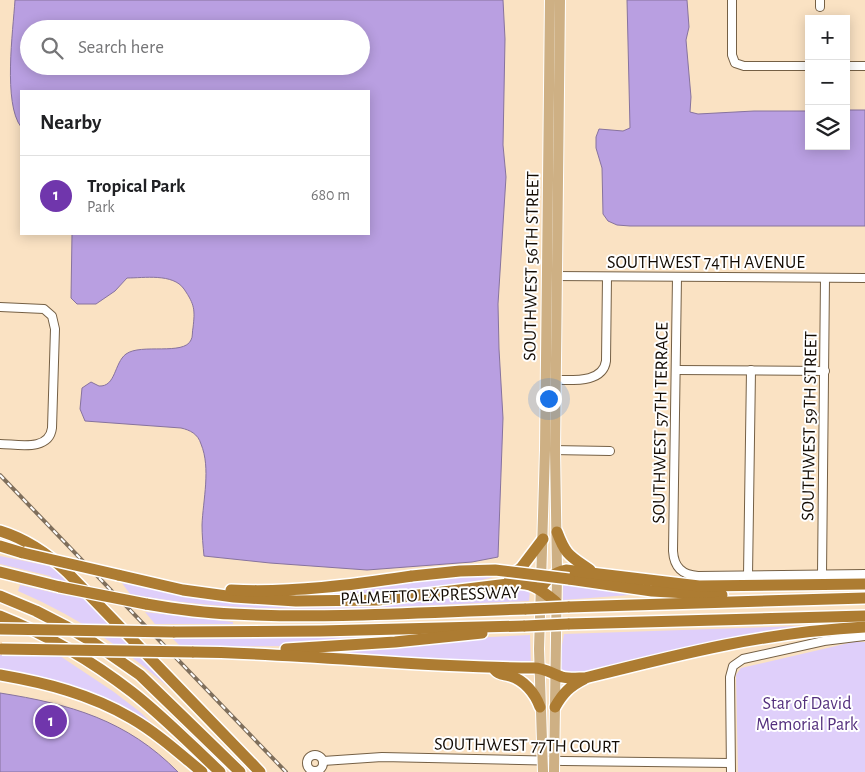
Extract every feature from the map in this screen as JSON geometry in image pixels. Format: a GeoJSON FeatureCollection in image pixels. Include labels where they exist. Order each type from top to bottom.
{"type":"FeatureCollection","features":[{"type":"Feature","properties":{"kind":"highway"},"geometry":{"type":"LineString","coordinates":[[0,530],[30,544],[64,568],[260,772]]}},
{"type":"Feature","properties":{"kind":"highway"},"geometry":{"type":"LineString","coordinates":[[557,532],[562,546],[571,558],[596,574]]}},
{"type":"Feature","properties":{"kind":"highway"},"geometry":{"type":"LineString","coordinates":[[488,586],[521,568],[543,539]]}},
{"type":"Feature","properties":{"kind":"highway"},"geometry":{"type":"LineString","coordinates":[[0,546],[11,551],[182,590],[234,597],[318,602],[392,599],[523,583],[540,589],[556,602]]}},
{"type":"Feature","properties":{"kind":"highway"},"geometry":{"type":"LineString","coordinates":[[165,586],[184,585],[237,590],[286,590],[339,586],[455,571],[488,570],[518,572],[652,591],[723,596],[745,601]]}},
{"type":"Feature","properties":{"kind":"highway"},"geometry":{"type":"LineString","coordinates":[[540,589],[549,576],[566,570],[699,586],[865,584]]}},
{"type":"Feature","properties":{"kind":"highway","name":"PALMETTO EXPRESSWAY"},"geometry":{"type":"LineString","coordinates":[[0,572],[60,587],[146,604],[210,612],[265,616],[526,610],[568,607],[865,598]]}},
{"type":"Feature","properties":{"kind":"highway"},"geometry":{"type":"LineString","coordinates":[[0,596],[22,604],[61,623],[140,675],[240,772]]}},
{"type":"Feature","properties":{"kind":"highway"},"geometry":{"type":"LineString","coordinates":[[0,616],[53,640],[112,677],[150,707],[220,772]]}},
{"type":"Feature","properties":{"kind":"highway","name":"PALMETTO EXPRESSWAY"},"geometry":{"type":"LineString","coordinates":[[0,628],[173,632],[320,631],[865,616]]}},
{"type":"Feature","properties":{"kind":"highway"},"geometry":{"type":"LineString","coordinates":[[256,653],[488,633],[507,626]]}},
{"type":"Feature","properties":{"kind":"highway"},"geometry":{"type":"LineString","coordinates":[[1,649],[256,653],[377,662],[539,668],[569,678],[585,678],[688,652],[741,641],[792,633],[865,627]]}},
{"type":"Feature","properties":{"kind":"highway"},"geometry":{"type":"LineString","coordinates":[[492,667],[498,674],[514,677],[520,681],[531,691],[540,707]]}},
{"type":"Feature","properties":{"kind":"highway"},"geometry":{"type":"LineString","coordinates":[[0,675],[55,686],[110,707],[154,733],[202,772]]}},
{"type":"Feature","properties":{"kind":"highway"},"geometry":{"type":"LineString","coordinates":[[555,707],[569,688],[585,678]]}},
{"type":"Feature","properties":{"kind":"main road","name":"SOUTHWEST 56TH STREET"},"geometry":{"type":"LineString","coordinates":[[543,772],[539,668],[540,589],[550,450],[552,276],[550,0]]}},
{"type":"Feature","properties":{"kind":"main road","name":"SOUTHWEST 56TH STREET"},"geometry":{"type":"LineString","coordinates":[[552,276],[560,0]]}},
{"type":"Feature","properties":{"kind":"main road","name":"SOUTHWEST 56TH STREET"},"geometry":{"type":"LineString","coordinates":[[550,450],[557,532],[554,772]]}},
{"type":"Feature","properties":{"kind":"street"},"geometry":{"type":"LineString","coordinates":[[732,0],[732,55],[735,63],[744,66],[805,66]]}},
{"type":"Feature","properties":{"kind":"street"},"geometry":{"type":"LineString","coordinates":[[850,66],[865,66]]}},
{"type":"Feature","properties":{"kind":"street","name":"SOUTHWEST 74TH AVENUE"},"geometry":{"type":"LineString","coordinates":[[552,276],[865,278]]}},
{"type":"Feature","properties":{"kind":"street"},"geometry":{"type":"LineString","coordinates":[[551,379],[584,379],[602,374],[606,362],[607,277]]}},
{"type":"Feature","properties":{"kind":"street","name":"SOUTHWEST 57TH TERRACE"},"geometry":{"type":"LineString","coordinates":[[677,277],[673,551],[675,562],[678,568],[686,574],[695,576],[748,576]]}},
{"type":"Feature","properties":{"kind":"street","name":"SOUTHWEST 59TH STREET"},"geometry":{"type":"LineString","coordinates":[[822,574],[825,278]]}},
{"type":"Feature","properties":{"kind":"street"},"geometry":{"type":"LineString","coordinates":[[0,307],[47,310],[53,318],[54,325],[52,428],[48,439],[36,444],[0,444]]}},
{"type":"Feature","properties":{"kind":"street"},"geometry":{"type":"LineString","coordinates":[[676,370],[825,371]]}},
{"type":"Feature","properties":{"kind":"street"},"geometry":{"type":"LineString","coordinates":[[751,370],[748,576],[865,574]]}},
{"type":"Feature","properties":{"kind":"street"},"geometry":{"type":"LineString","coordinates":[[550,450],[610,451]]}},
{"type":"Feature","properties":{"kind":"street"},"geometry":{"type":"LineString","coordinates":[[731,772],[730,677],[731,669],[735,664],[747,658],[824,641],[865,636]]}},
{"type":"Feature","properties":{"kind":"street","name":"SOUTHWEST 77TH COURT"},"geometry":{"type":"LineString","coordinates":[[323,761],[376,757],[730,763]]}},
{"type":"Feature","properties":{"kind":"street"},"geometry":{"type":"LineString","coordinates":[[682,763],[682,772]]}},
{"type":"Feature","properties":{"kind":"green space"},"geometry":{"type":"Polygon","coordinates":[[[0,556],[59,568],[190,707],[151,672],[109,641],[65,614],[18,591],[20,585],[68,596],[50,576],[0,564],[0,556]]]}},
{"type":"Feature","properties":{"kind":"green space"},"geometry":{"type":"Polygon","coordinates":[[[501,574],[460,584],[394,592],[329,596],[285,595],[432,578],[501,574]]]}},
{"type":"Feature","properties":{"kind":"green space"},"geometry":{"type":"Polygon","coordinates":[[[563,582],[643,594],[563,600],[563,582]]]}},
{"type":"Feature","properties":{"kind":"green space"},"geometry":{"type":"Polygon","coordinates":[[[122,583],[218,601],[262,604],[510,587],[530,589],[529,601],[379,608],[279,609],[179,602],[130,594],[122,583]]]}},
{"type":"Feature","properties":{"kind":"green space"},"geometry":{"type":"Polygon","coordinates":[[[145,612],[233,622],[233,624],[155,624],[145,612]]]}},
{"type":"Feature","properties":{"kind":"green space"},"geometry":{"type":"Polygon","coordinates":[[[830,625],[574,674],[561,672],[560,656],[564,634],[830,625]]]}},
{"type":"Feature","properties":{"kind":"green space"},"geometry":{"type":"Polygon","coordinates":[[[530,635],[531,665],[413,658],[359,657],[321,653],[322,650],[530,635]]]}},
{"type":"Feature","properties":{"kind":"green space"},"geometry":{"type":"Polygon","coordinates":[[[391,637],[289,646],[187,647],[181,647],[173,639],[391,637]]]}},
{"type":"Feature","properties":{"kind":"green space","name":"Star of David Memorial Park"},"geometry":{"type":"Polygon","coordinates":[[[853,642],[865,642],[865,772],[738,772],[736,675],[741,668],[853,642]]]}},
{"type":"Feature","properties":{"kind":"green space"},"geometry":{"type":"Polygon","coordinates":[[[0,655],[60,656],[114,692],[140,712],[162,733],[146,724],[0,671],[0,655]]]}},
{"type":"Feature","properties":{"kind":"shaded area"},"geometry":{"type":"Polygon","coordinates":[[[15,0],[503,0],[505,39],[503,145],[506,177],[498,304],[503,418],[498,557],[472,562],[367,570],[204,556],[202,525],[206,463],[201,444],[196,435],[181,428],[85,421],[80,409],[82,388],[91,382],[99,386],[109,383],[126,354],[142,349],[171,349],[187,345],[192,336],[194,317],[192,304],[184,289],[179,284],[166,278],[127,278],[115,291],[96,304],[77,304],[71,298],[72,235],[370,235],[370,90],[20,90],[20,125],[15,116],[12,101],[11,47],[15,0]]]}},
{"type":"Feature","properties":{"kind":"shaded area"},"geometry":{"type":"Polygon","coordinates":[[[627,0],[687,0],[689,27],[686,40],[691,97],[690,112],[698,114],[805,111],[805,150],[850,150],[850,110],[865,110],[865,226],[617,225],[608,221],[603,214],[602,168],[596,148],[596,137],[599,129],[623,131],[630,128],[627,0]]]}},
{"type":"Feature","properties":{"kind":"shaded area"},"geometry":{"type":"Polygon","coordinates":[[[0,693],[26,697],[74,709],[96,717],[139,739],[178,772],[0,772],[0,693]]]}},
{"type":"Feature","properties":{"kind":"railway"},"geometry":{"type":"LineString","coordinates":[[0,475],[286,772]]}},
{"type":"Feature","properties":{"kind":"place","name":"Tropical Park"},"geometry":{"type":"Point","coordinates":[51,721]}}]}
